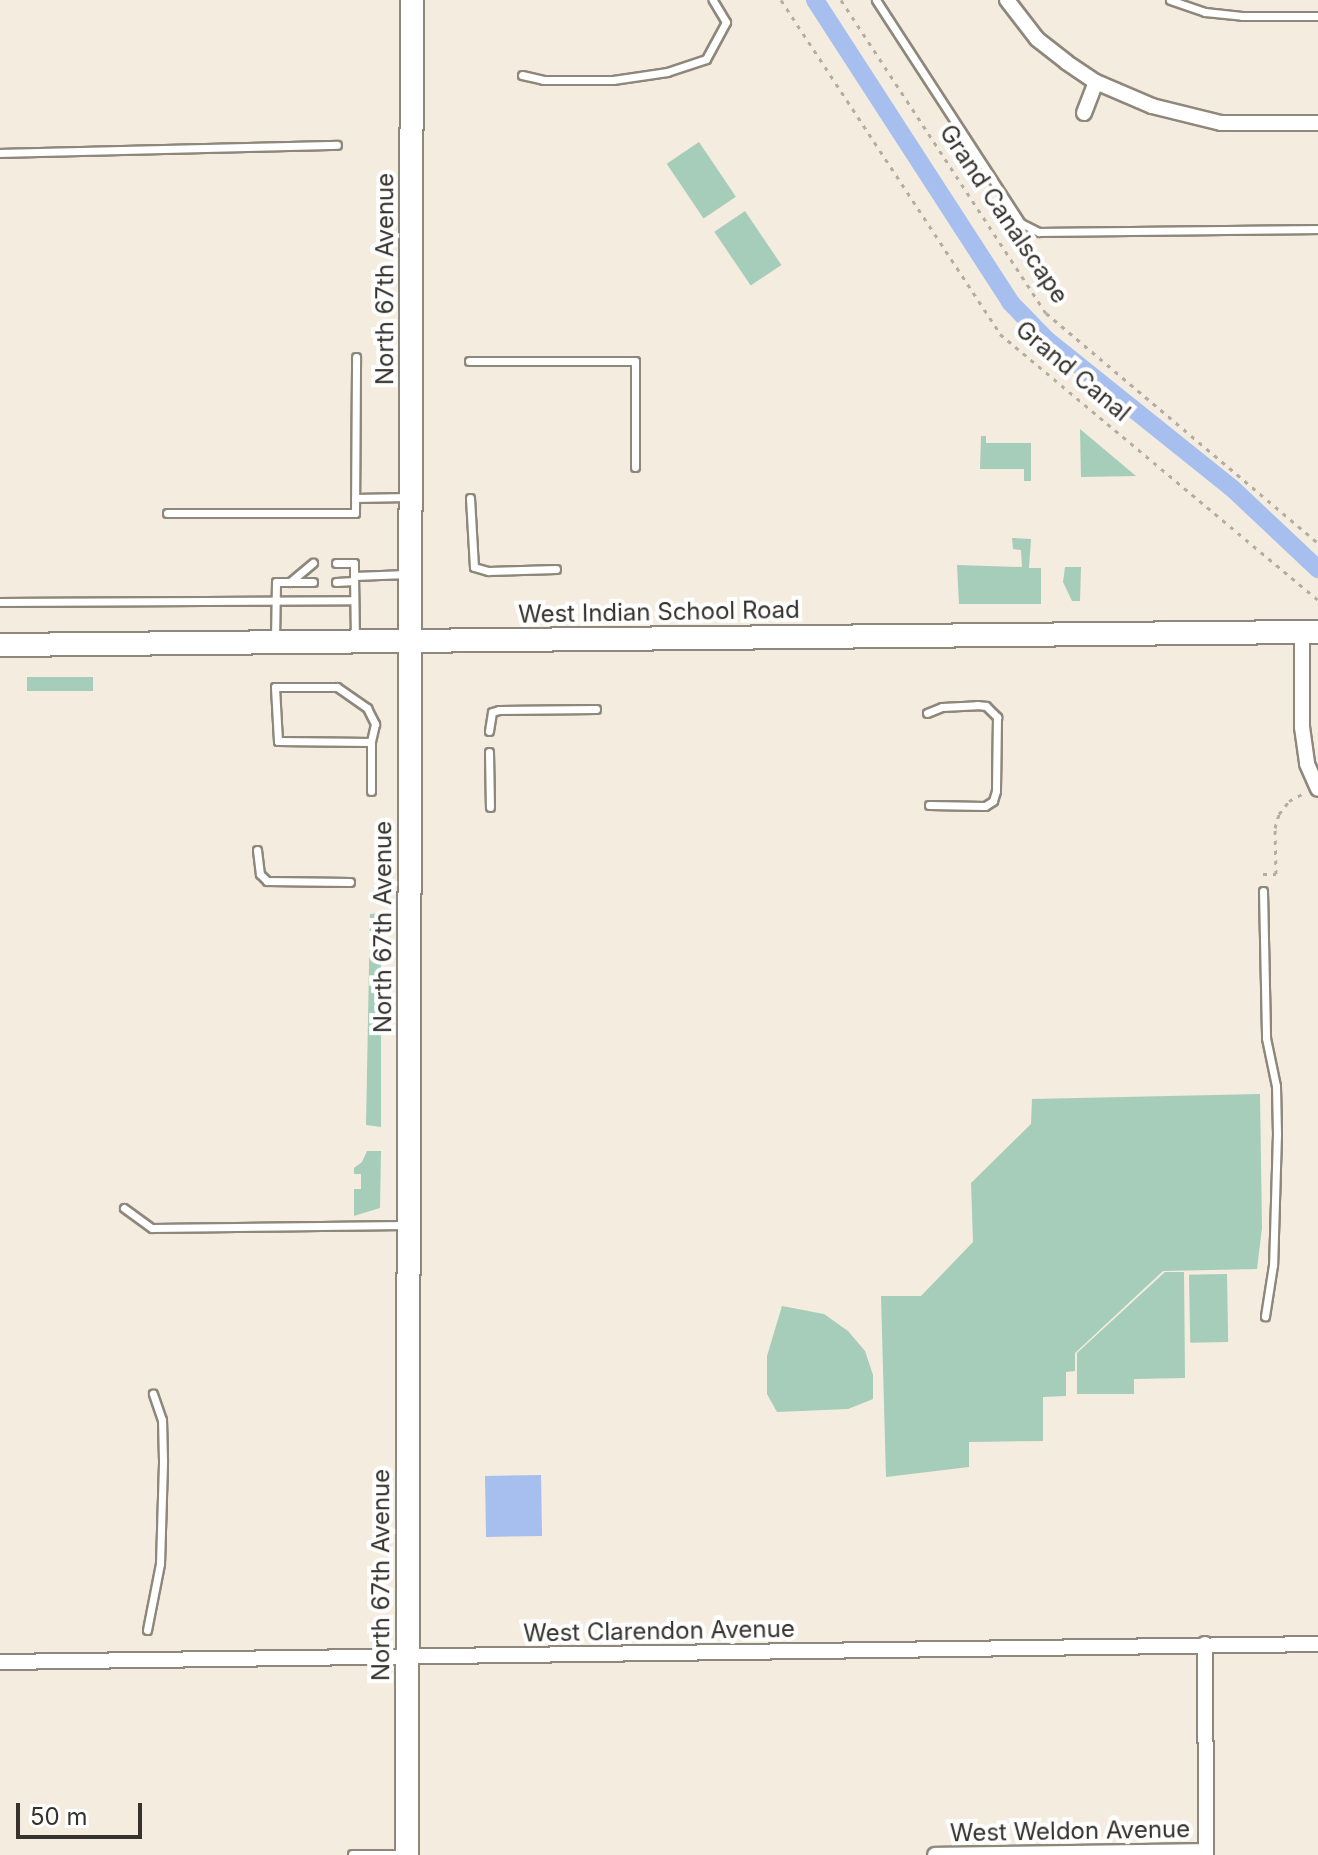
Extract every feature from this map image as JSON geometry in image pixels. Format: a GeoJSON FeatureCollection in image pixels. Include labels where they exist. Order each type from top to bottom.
{"type":"FeatureCollection","features":[{"type":"Feature","properties":{"kind":"main road","name":"North 67th Avenue"},"geometry":{"type":"LineString","coordinates":[[407,1854],[412,0]]}},
{"type":"Feature","properties":{"kind":"main road","name":"West Indian School Road"},"geometry":{"type":"LineString","coordinates":[[0,645],[1310,632]]}},
{"type":"Feature","properties":{"kind":"street"},"geometry":{"type":"LineString","coordinates":[[1007,0],[1037,39],[1096,82],[1152,106],[1221,123],[1318,123]]}},
{"type":"Feature","properties":{"kind":"street"},"geometry":{"type":"LineString","coordinates":[[1084,113],[1096,82]]}},
{"type":"Feature","properties":{"kind":"street"},"geometry":{"type":"LineString","coordinates":[[1310,632],[1302,727],[1307,764],[1316,787]]}},
{"type":"Feature","properties":{"kind":"street"},"geometry":{"type":"LineString","coordinates":[[1205,1644],[1206,1853]]}},
{"type":"Feature","properties":{"kind":"street","name":"West Clarendon Avenue"},"geometry":{"type":"LineString","coordinates":[[0,1662],[1318,1644]]}},
{"type":"Feature","properties":{"kind":"street","name":"West Weldon Avenue"},"geometry":{"type":"LineString","coordinates":[[935,1855],[1206,1853]]}},
{"type":"Feature","properties":{"kind":"lane"},"geometry":{"type":"LineString","coordinates":[[522,75],[543,80],[613,80],[667,72],[706,59],[726,22],[713,0]]}},
{"type":"Feature","properties":{"kind":"lane"},"geometry":{"type":"LineString","coordinates":[[876,0],[1021,223],[1039,232],[1318,229]]}},
{"type":"Feature","properties":{"kind":"lane"},"geometry":{"type":"LineString","coordinates":[[1170,0],[1205,12],[1242,16],[1318,16]]}},
{"type":"Feature","properties":{"kind":"lane"},"geometry":{"type":"LineString","coordinates":[[0,153],[337,145]]}},
{"type":"Feature","properties":{"kind":"lane"},"geometry":{"type":"LineString","coordinates":[[167,513],[355,513],[356,357]]}},
{"type":"Feature","properties":{"kind":"lane"},"geometry":{"type":"LineString","coordinates":[[469,361],[635,361],[635,467]]}},
{"type":"Feature","properties":{"kind":"lane"},"geometry":{"type":"LineString","coordinates":[[355,498],[409,497]]}},
{"type":"Feature","properties":{"kind":"lane"},"geometry":{"type":"LineString","coordinates":[[470,498],[474,567],[488,571],[556,569]]}},
{"type":"Feature","properties":{"kind":"lane"},"geometry":{"type":"LineString","coordinates":[[290,582],[313,563]]}},
{"type":"Feature","properties":{"kind":"lane"},"geometry":{"type":"LineString","coordinates":[[336,563],[354,563],[355,641]]}},
{"type":"Feature","properties":{"kind":"lane"},"geometry":{"type":"LineString","coordinates":[[336,582],[409,574]]}},
{"type":"Feature","properties":{"kind":"lane"},"geometry":{"type":"LineString","coordinates":[[275,642],[276,582],[313,582]]}},
{"type":"Feature","properties":{"kind":"lane"},"geometry":{"type":"LineString","coordinates":[[0,602],[354,600]]}},
{"type":"Feature","properties":{"kind":"lane"},"geometry":{"type":"LineString","coordinates":[[371,742],[278,741],[275,687],[337,687],[367,708],[375,724],[371,742],[371,791]]}},
{"type":"Feature","properties":{"kind":"lane"},"geometry":{"type":"LineString","coordinates":[[927,713],[942,707],[977,705],[986,706],[997,717],[996,791],[993,801],[985,806],[929,805]]}},
{"type":"Feature","properties":{"kind":"lane"},"geometry":{"type":"LineString","coordinates":[[489,731],[492,712],[499,710],[596,709]]}},
{"type":"Feature","properties":{"kind":"lane"},"geometry":{"type":"LineString","coordinates":[[489,752],[490,807]]}},
{"type":"Feature","properties":{"kind":"lane"},"geometry":{"type":"LineString","coordinates":[[257,850],[260,874],[267,881],[350,882]]}},
{"type":"Feature","properties":{"kind":"lane"},"geometry":{"type":"LineString","coordinates":[[1263,891],[1266,1038],[1276,1086],[1277,1134],[1273,1265],[1265,1316]]}},
{"type":"Feature","properties":{"kind":"lane"},"geometry":{"type":"LineString","coordinates":[[124,1208],[152,1228],[407,1225]]}},
{"type":"Feature","properties":{"kind":"lane"},"geometry":{"type":"LineString","coordinates":[[147,1630],[160,1564],[162,1490],[162,1420],[153,1394]]}},
{"type":"Feature","properties":{"kind":"lane"},"geometry":{"type":"LineString","coordinates":[[352,1854],[407,1854]]}},
{"type":"Feature","properties":{"kind":"path","name":"Grand Canal"},"geometry":{"type":"LineString","coordinates":[[781,0],[1000,334],[1318,600]]}},
{"type":"Feature","properties":{"kind":"path","name":"Grand Canalscape"},"geometry":{"type":"LineString","coordinates":[[841,0],[1046,313],[1318,543]]}},
{"type":"Feature","properties":{"kind":"path"},"geometry":{"type":"LineString","coordinates":[[1263,874],[1276,874],[1275,828],[1279,814],[1289,801],[1316,787]]}},
{"type":"Feature","properties":{"kind":"green space"},"geometry":{"type":"Polygon","coordinates":[[[699,142],[736,197],[704,219],[667,164],[699,142]]]}},
{"type":"Feature","properties":{"kind":"green space"},"geometry":{"type":"Polygon","coordinates":[[[745,211],[781,265],[751,286],[714,232],[745,211]]]}},
{"type":"Feature","properties":{"kind":"green space"},"geometry":{"type":"Polygon","coordinates":[[[1080,429],[1136,476],[1081,477],[1080,429]]]}},
{"type":"Feature","properties":{"kind":"green space"},"geometry":{"type":"Polygon","coordinates":[[[981,436],[986,436],[986,443],[1031,443],[1031,481],[1024,481],[1024,469],[980,469],[981,436]]]}},
{"type":"Feature","properties":{"kind":"green space"},"geometry":{"type":"Polygon","coordinates":[[[1012,538],[1031,539],[1029,568],[1041,568],[1041,604],[959,604],[957,565],[1022,567],[1021,550],[1013,549],[1012,538]]]}},
{"type":"Feature","properties":{"kind":"green space"},"geometry":{"type":"Polygon","coordinates":[[[1065,567],[1081,567],[1080,601],[1072,601],[1063,582],[1065,567]]]}},
{"type":"Feature","properties":{"kind":"green space"},"geometry":{"type":"Polygon","coordinates":[[[27,677],[93,677],[93,691],[27,691],[27,677]]]}},
{"type":"Feature","properties":{"kind":"green space"},"geometry":{"type":"Polygon","coordinates":[[[381,913],[381,1127],[366,1125],[370,914],[381,913]]]}},
{"type":"Feature","properties":{"kind":"green space"},"geometry":{"type":"Polygon","coordinates":[[[1260,1094],[1262,1228],[1257,1269],[1163,1271],[1075,1353],[1075,1371],[1066,1372],[1066,1396],[1043,1397],[1043,1441],[969,1442],[969,1467],[886,1477],[881,1296],[921,1296],[973,1242],[971,1183],[1031,1124],[1032,1099],[1260,1094]]]}},
{"type":"Feature","properties":{"kind":"green space"},"geometry":{"type":"Polygon","coordinates":[[[367,1151],[381,1151],[380,1208],[354,1216],[354,1189],[361,1189],[361,1174],[354,1174],[354,1168],[362,1162],[367,1151]]]}},
{"type":"Feature","properties":{"kind":"green space"},"geometry":{"type":"Polygon","coordinates":[[[1165,1272],[1184,1272],[1185,1378],[1134,1379],[1134,1394],[1077,1394],[1077,1353],[1165,1272]]]}},
{"type":"Feature","properties":{"kind":"green space"},"geometry":{"type":"Polygon","coordinates":[[[1227,1274],[1228,1342],[1190,1343],[1189,1275],[1227,1274]]]}},
{"type":"Feature","properties":{"kind":"green space"},"geometry":{"type":"Polygon","coordinates":[[[782,1306],[824,1314],[848,1331],[865,1351],[873,1375],[873,1399],[848,1409],[777,1412],[767,1394],[767,1356],[782,1306]]]}},
{"type":"Feature","properties":{"kind":"water"},"geometry":{"type":"Polygon","coordinates":[[[541,1475],[542,1536],[486,1537],[485,1476],[541,1475]]]}},
{"type":"Feature","properties":{"kind":"waterway"},"geometry":{"type":"LineString","coordinates":[[815,0],[1010,302],[1047,340],[1233,489],[1318,569]]}}]}
